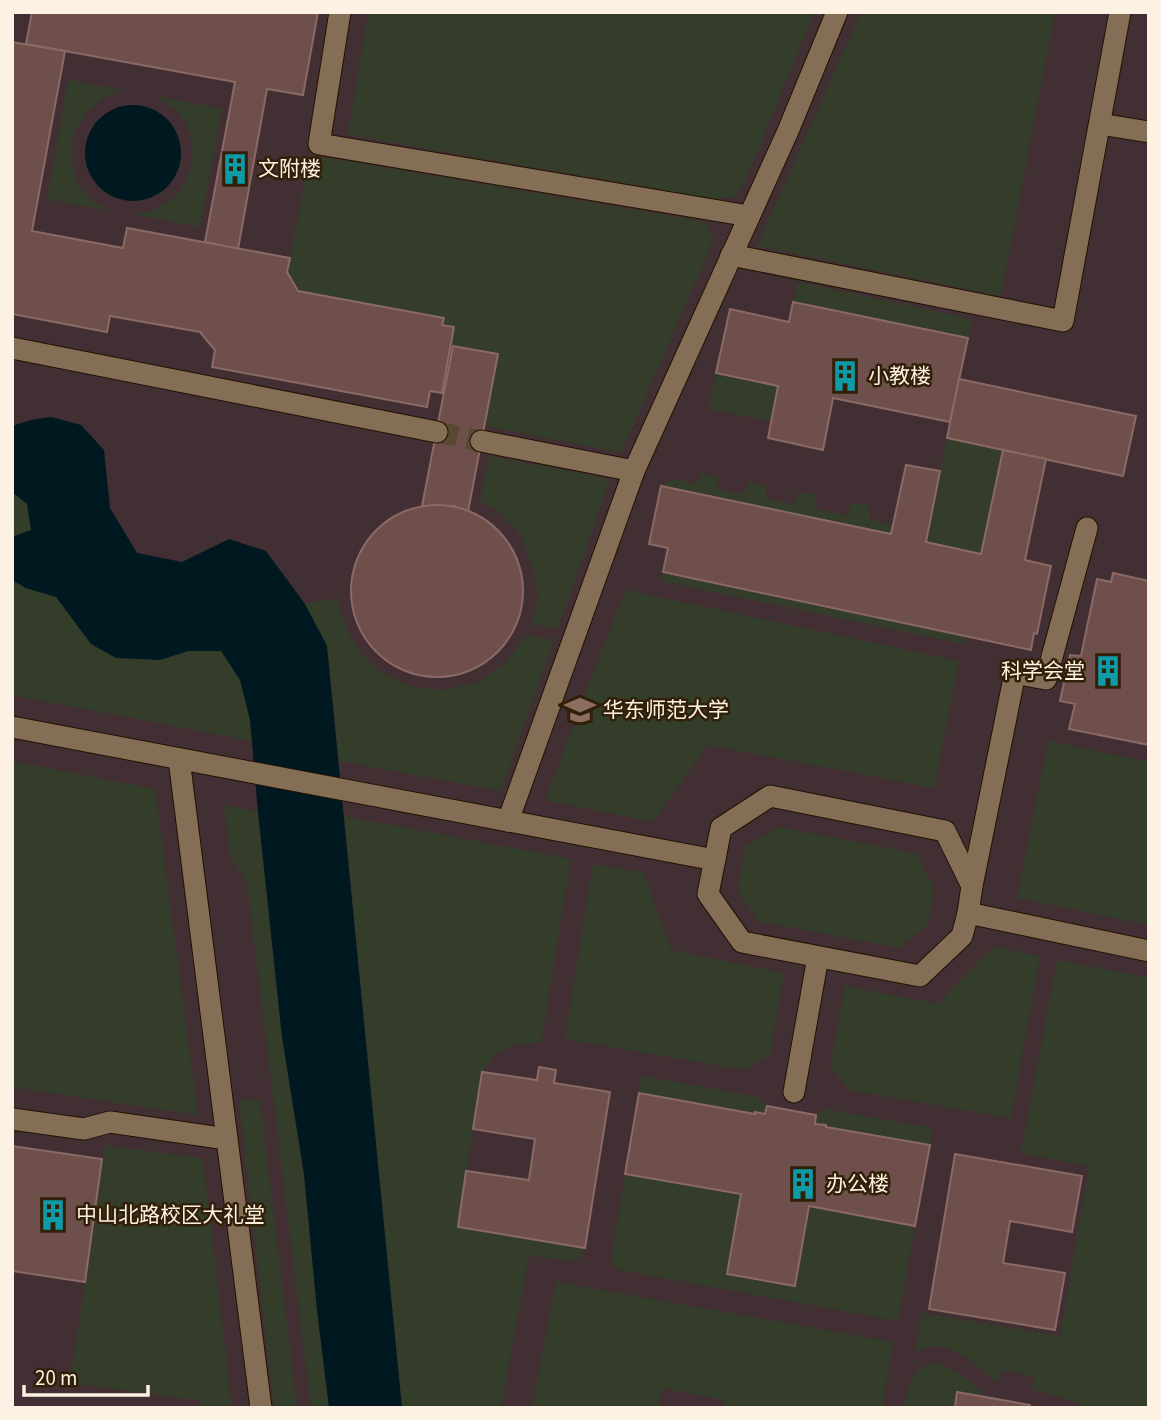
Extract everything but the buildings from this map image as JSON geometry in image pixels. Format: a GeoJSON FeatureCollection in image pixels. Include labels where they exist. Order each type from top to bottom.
{"type":"FeatureCollection","features":[{"type":"Feature","properties":{"kind":"lane"},"geometry":{"type":"LineString","coordinates":[[340,12],[318,144],[749,216]]}},
{"type":"Feature","properties":{"kind":"lane"},"geometry":{"type":"LineString","coordinates":[[508,821],[634,471],[788,131],[837,12]]}},
{"type":"Feature","properties":{"kind":"lane"},"geometry":{"type":"LineString","coordinates":[[731,255],[1063,321],[1120,12]]}},
{"type":"Feature","properties":{"kind":"lane"},"geometry":{"type":"LineString","coordinates":[[1100,124],[1149,132]]}},
{"type":"Feature","properties":{"kind":"lane"},"geometry":{"type":"LineString","coordinates":[[12,348],[437,432]]}},
{"type":"Feature","properties":{"kind":"lane"},"geometry":{"type":"LineString","coordinates":[[481,440],[634,471]]}},
{"type":"Feature","properties":{"kind":"lane"},"geometry":{"type":"LineString","coordinates":[[972,886],[945,831],[770,796],[721,828],[708,894],[742,942],[920,976],[962,936],[1015,673],[1046,679],[1087,528]]}},
{"type":"Feature","properties":{"kind":"lane"},"geometry":{"type":"LineString","coordinates":[[12,727],[715,860]]}},
{"type":"Feature","properties":{"kind":"lane"},"geometry":{"type":"LineString","coordinates":[[179,759],[261,1408]]}},
{"type":"Feature","properties":{"kind":"lane"},"geometry":{"type":"LineString","coordinates":[[968,913],[1149,951]]}},
{"type":"Feature","properties":{"kind":"lane"},"geometry":{"type":"LineString","coordinates":[[794,1092],[818,957]]}},
{"type":"Feature","properties":{"kind":"lane"},"geometry":{"type":"LineString","coordinates":[[12,1119],[84,1129],[110,1122],[227,1139]]}},
{"type":"Feature","properties":{"kind":"shaded area","name":"华东师范大学"},"geometry":{"type":"Polygon","coordinates":[[[12,12],[1149,12],[1149,1408],[12,1408],[12,12]]]}},
{"type":"Feature","properties":{"kind":"green space"},"geometry":{"type":"Polygon","coordinates":[[[368,12],[814,12],[745,182],[735,196],[716,199],[348,135],[368,12]]]}},
{"type":"Feature","properties":{"kind":"green space"},"geometry":{"type":"Polygon","coordinates":[[[861,12],[1055,12],[1001,296],[757,246],[861,12]]]}},
{"type":"Feature","properties":{"kind":"green space"},"geometry":{"type":"Polygon","coordinates":[[[68,80],[123,90],[103,98],[85,114],[73,135],[71,157],[77,184],[91,199],[109,211],[47,199],[68,80]]]}},
{"type":"Feature","properties":{"kind":"green space"},"geometry":{"type":"Polygon","coordinates":[[[156,96],[222,109],[200,227],[136,215],[157,209],[177,195],[189,175],[193,151],[188,125],[175,109],[156,96]]]}},
{"type":"Feature","properties":{"kind":"green space"},"geometry":{"type":"Polygon","coordinates":[[[310,155],[706,222],[712,236],[710,249],[621,453],[485,426],[497,354],[451,346],[454,327],[442,325],[443,318],[298,291],[287,272],[310,155]]]}},
{"type":"Feature","properties":{"kind":"green space"},"geometry":{"type":"Polygon","coordinates":[[[798,282],[972,319],[968,338],[793,302],[798,282]]]}},
{"type":"Feature","properties":{"kind":"green space"},"geometry":{"type":"Polygon","coordinates":[[[716,373],[778,386],[771,421],[709,409],[716,373]]]}},
{"type":"Feature","properties":{"kind":"green space"},"geometry":{"type":"Polygon","coordinates":[[[947,438],[1003,450],[981,554],[926,542],[947,438]]]}},
{"type":"Feature","properties":{"kind":"green space"},"geometry":{"type":"Polygon","coordinates":[[[489,456],[610,479],[558,629],[532,624],[538,598],[534,571],[521,536],[500,513],[480,500],[489,456]]]}},
{"type":"Feature","properties":{"kind":"green space"},"geometry":{"type":"Polygon","coordinates":[[[702,474],[717,477],[718,489],[744,494],[749,482],[766,486],[766,499],[793,504],[798,492],[815,495],[815,509],[847,515],[851,503],[870,506],[870,520],[893,525],[891,534],[661,486],[671,479],[697,484],[702,474]]]}},
{"type":"Feature","properties":{"kind":"green space"},"geometry":{"type":"Polygon","coordinates":[[[12,492],[27,503],[31,530],[12,537],[12,492]]]}},
{"type":"Feature","properties":{"kind":"green space"},"geometry":{"type":"Polygon","coordinates":[[[663,572],[965,635],[963,644],[661,581],[663,572]]]}},
{"type":"Feature","properties":{"kind":"green space"},"geometry":{"type":"Polygon","coordinates":[[[12,580],[26,588],[56,597],[91,643],[160,660],[188,651],[222,651],[240,680],[252,741],[12,695],[12,580]]]}},
{"type":"Feature","properties":{"kind":"green space"},"geometry":{"type":"Polygon","coordinates":[[[625,590],[959,661],[934,788],[708,745],[653,822],[545,800],[625,590]]]}},
{"type":"Feature","properties":{"kind":"green space"},"geometry":{"type":"Polygon","coordinates":[[[338,598],[350,636],[362,654],[378,670],[409,686],[444,690],[478,682],[507,661],[527,635],[554,640],[501,791],[339,761],[327,646],[305,604],[338,598]]]}},
{"type":"Feature","properties":{"kind":"green space"},"geometry":{"type":"Polygon","coordinates":[[[1048,741],[1149,762],[1149,925],[1017,898],[1048,741]]]}},
{"type":"Feature","properties":{"kind":"green space"},"geometry":{"type":"Polygon","coordinates":[[[12,761],[155,789],[198,1115],[12,1087],[12,761]]]}},
{"type":"Feature","properties":{"kind":"green space"},"geometry":{"type":"Polygon","coordinates":[[[224,805],[258,812],[282,1037],[304,1174],[329,1408],[311,1408],[247,883],[230,856],[224,805]]]}},
{"type":"Feature","properties":{"kind":"green space"},"geometry":{"type":"Polygon","coordinates":[[[344,816],[571,859],[541,1042],[521,1044],[501,1051],[482,1072],[458,1227],[585,1248],[578,1259],[569,1261],[529,1255],[501,1408],[402,1408],[344,816]]]}},
{"type":"Feature","properties":{"kind":"green space"},"geometry":{"type":"Polygon","coordinates":[[[777,827],[915,853],[934,888],[928,924],[899,948],[758,921],[737,889],[746,846],[777,827]]]}},
{"type":"Feature","properties":{"kind":"green space"},"geometry":{"type":"Polygon","coordinates":[[[593,864],[644,873],[671,950],[784,973],[770,1055],[744,1070],[566,1038],[593,864]]]}},
{"type":"Feature","properties":{"kind":"green space"},"geometry":{"type":"Polygon","coordinates":[[[993,947],[1040,956],[1011,1118],[849,1090],[830,1067],[845,986],[938,1004],[993,947]]]}},
{"type":"Feature","properties":{"kind":"green space"},"geometry":{"type":"Polygon","coordinates":[[[1057,960],[1149,978],[1149,1408],[1090,1408],[1032,1389],[1034,1376],[1001,1370],[999,1384],[971,1361],[949,1349],[927,1347],[915,1352],[922,1313],[1060,1336],[1089,1166],[1021,1153],[1057,960]]]}},
{"type":"Feature","properties":{"kind":"green space"},"geometry":{"type":"Polygon","coordinates":[[[642,1076],[759,1097],[767,1106],[765,1114],[639,1093],[642,1076]]]}},
{"type":"Feature","properties":{"kind":"green space"},"geometry":{"type":"Polygon","coordinates":[[[260,1099],[297,1408],[274,1408],[239,1101],[260,1099]]]}},
{"type":"Feature","properties":{"kind":"green space"},"geometry":{"type":"Polygon","coordinates":[[[825,1109],[932,1128],[930,1145],[815,1124],[816,1115],[825,1109]]]}},
{"type":"Feature","properties":{"kind":"green space"},"geometry":{"type":"Polygon","coordinates":[[[105,1145],[203,1159],[232,1408],[202,1408],[202,1401],[70,1383],[105,1145]]]}},
{"type":"Feature","properties":{"kind":"green space"},"geometry":{"type":"Polygon","coordinates":[[[625,1174],[741,1194],[728,1274],[795,1286],[809,1206],[915,1226],[898,1321],[620,1270],[613,1266],[611,1260],[625,1174]]]}},
{"type":"Feature","properties":{"kind":"green space"},"geometry":{"type":"Polygon","coordinates":[[[556,1282],[893,1342],[882,1408],[724,1408],[724,1400],[661,1388],[658,1408],[532,1408],[556,1282]]]}},
{"type":"Feature","properties":{"kind":"green space"},"geometry":{"type":"Polygon","coordinates":[[[933,1363],[963,1376],[987,1397],[957,1393],[955,1408],[905,1408],[914,1375],[933,1363]]]}},
{"type":"Feature","properties":{"kind":"water"},"geometry":{"type":"Polygon","coordinates":[[[133,105],[151,109],[167,119],[177,135],[181,153],[177,171],[167,187],[151,197],[133,201],[115,197],[99,187],[89,171],[85,153],[89,135],[99,119],[115,109],[133,105]]]}},
{"type":"Feature","properties":{"kind":"water"},"geometry":{"type":"Polygon","coordinates":[[[51,417],[81,425],[104,450],[110,508],[137,553],[182,562],[229,539],[266,551],[305,604],[327,646],[402,1408],[329,1408],[304,1174],[282,1037],[250,720],[240,680],[221,651],[188,651],[160,660],[116,658],[91,644],[56,597],[26,588],[12,580],[12,537],[31,530],[27,504],[12,492],[12,426],[51,417]]]}},
{"type":"Feature","properties":{"kind":"tunnel"},"geometry":{"type":"LineString","coordinates":[[437,432],[481,441]]}},
{"type":"Feature","properties":{"kind":"place","name":"文附楼"},"geometry":{"type":"Point","coordinates":[235,169]}},
{"type":"Feature","properties":{"kind":"place","name":"小教楼"},"geometry":{"type":"Point","coordinates":[845,376]}},
{"type":"Feature","properties":{"kind":"place","name":"科学会堂"},"geometry":{"type":"Point","coordinates":[1108,671]}},
{"type":"Feature","properties":{"kind":"place","name":"华东师范大学"},"geometry":{"type":"Point","coordinates":[580,710]}},
{"type":"Feature","properties":{"kind":"place","name":"办公楼"},"geometry":{"type":"Point","coordinates":[803,1184]}},
{"type":"Feature","properties":{"kind":"place","name":"中山北路校区大礼堂"},"geometry":{"type":"Point","coordinates":[53,1215]}}]}
